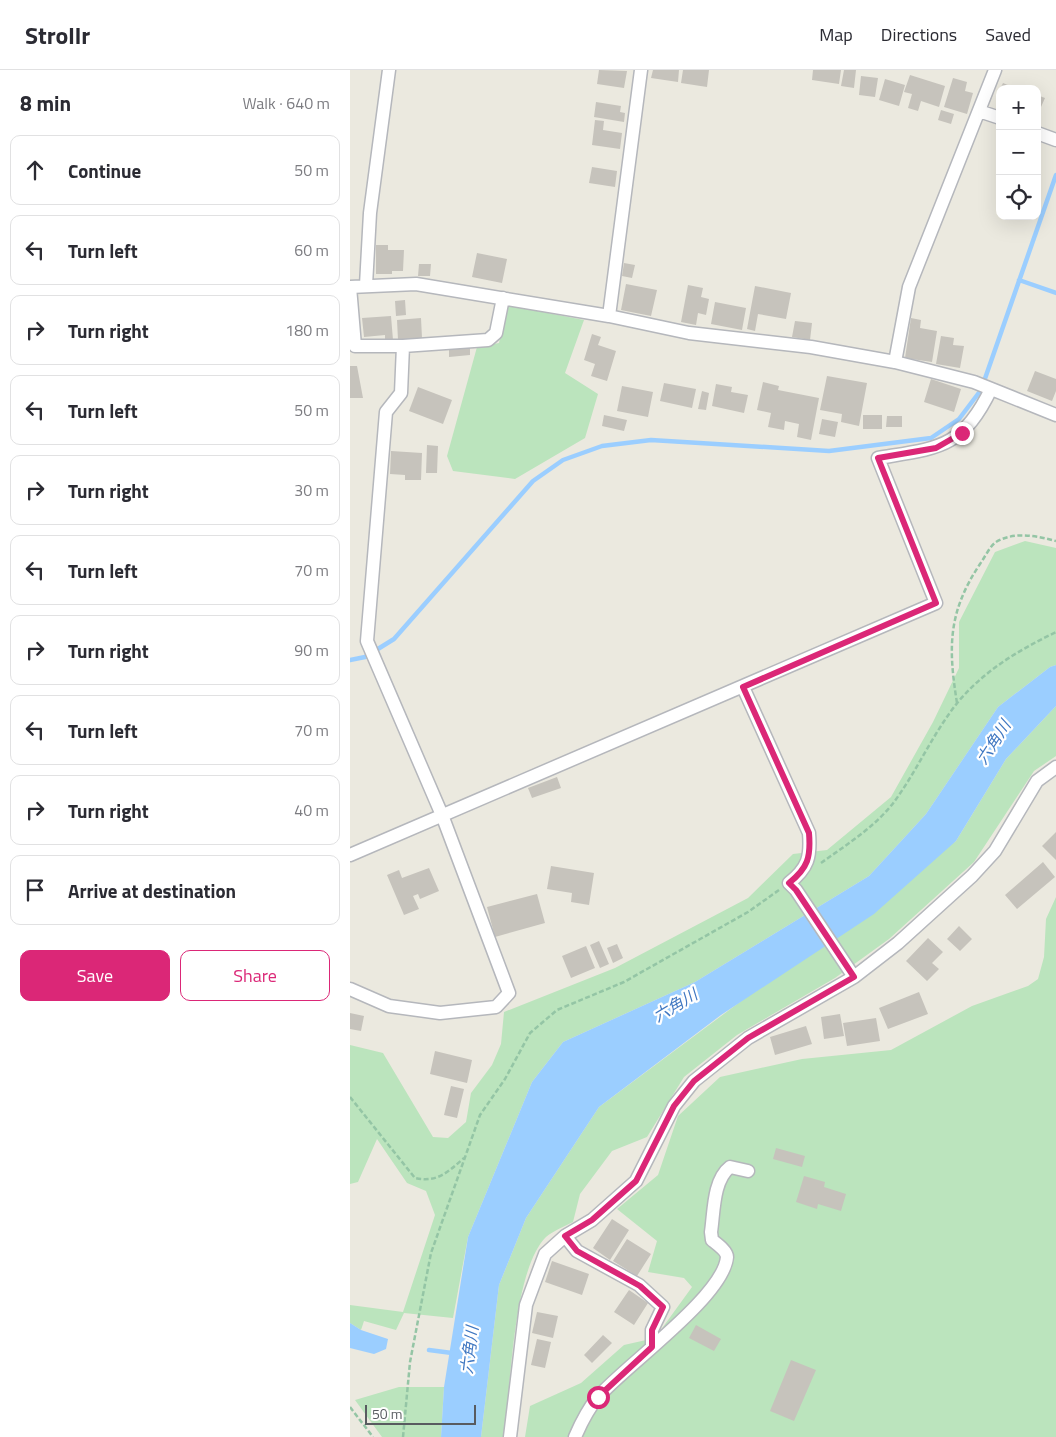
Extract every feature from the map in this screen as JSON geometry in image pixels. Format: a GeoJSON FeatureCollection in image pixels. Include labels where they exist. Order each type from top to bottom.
{"type":"FeatureCollection","features":[{"type":"Feature","properties":{"kind":"street"},"geometry":{"type":"LineString","coordinates":[[366,285],[370,213],[389,70]]}},
{"type":"Feature","properties":{"kind":"street"},"geometry":{"type":"LineString","coordinates":[[610,316],[641,70]]}},
{"type":"Feature","properties":{"kind":"street"},"geometry":{"type":"LineString","coordinates":[[895,362],[909,287],[995,70]]}},
{"type":"Feature","properties":{"kind":"street"},"geometry":{"type":"LineString","coordinates":[[979,111],[996,117]]}},
{"type":"Feature","properties":{"kind":"street"},"geometry":{"type":"LineString","coordinates":[[1041,134],[1056,140]]}},
{"type":"Feature","properties":{"kind":"street"},"geometry":{"type":"LineString","coordinates":[[503,298],[496,333],[488,340],[403,346],[355,346],[350,287],[416,284],[503,298],[610,316],[689,333],[812,347],[895,362],[974,382],[1056,415]]}},
{"type":"Feature","properties":{"kind":"street"},"geometry":{"type":"LineString","coordinates":[[350,990],[389,1006],[440,1013],[496,1007],[509,993],[442,816],[367,641],[386,412],[401,393],[403,346]]}},
{"type":"Feature","properties":{"kind":"street"},"geometry":{"type":"LineString","coordinates":[[350,855],[936,603],[878,458],[936,448],[962,433],[980,411],[991,389]]}},
{"type":"Feature","properties":{"kind":"street"},"geometry":{"type":"LineString","coordinates":[[743,687],[809,833],[810,850],[802,873],[792,886],[852,973]]}},
{"type":"Feature","properties":{"kind":"street"},"geometry":{"type":"LineString","coordinates":[[510,1437],[526,1305],[545,1254],[565,1236],[592,1220],[636,1181],[674,1106],[694,1081],[748,1038],[898,943],[972,876],[995,851],[1037,781],[1056,767]]}},
{"type":"Feature","properties":{"kind":"street"},"geometry":{"type":"LineString","coordinates":[[575,1437],[582,1420],[598,1397],[672,1330],[720,1277],[727,1257],[726,1252],[712,1240],[711,1232],[720,1181],[723,1172],[730,1167],[748,1171]]}},
{"type":"Feature","properties":{"kind":"street"},"geometry":{"type":"LineString","coordinates":[[565,1236],[577,1251],[640,1286],[663,1307],[652,1330],[652,1347]]}},
{"type":"Feature","properties":{"kind":"path"},"geometry":{"type":"LineString","coordinates":[[957,703],[951,666],[951,632],[959,602],[975,572],[994,543],[1005,538],[1024,534],[1056,541]]}},
{"type":"Feature","properties":{"kind":"path"},"geometry":{"type":"LineString","coordinates":[[802,873],[818,866],[863,833],[893,803],[957,703],[987,672],[1020,649],[1056,632]]}},
{"type":"Feature","properties":{"kind":"path"},"geometry":{"type":"LineString","coordinates":[[403,1437],[410,1362],[431,1253],[480,1116],[505,1079],[530,1033],[556,1010],[624,982],[792,886]]}},
{"type":"Feature","properties":{"kind":"path"},"geometry":{"type":"LineString","coordinates":[[350,1096],[415,1178],[428,1181],[447,1173],[465,1157]]}},
{"type":"Feature","properties":{"kind":"path"},"geometry":{"type":"LineString","coordinates":[[350,1407],[373,1437]]}},
{"type":"Feature","properties":{"kind":"green space"},"geometry":{"type":"Polygon","coordinates":[[[507,305],[584,320],[565,373],[598,394],[585,438],[515,479],[453,471],[447,456],[477,347],[499,343],[507,305]]]}},
{"type":"Feature","properties":{"kind":"green space"},"geometry":{"type":"Polygon","coordinates":[[[1025,541],[1056,548],[1056,665],[1050,667],[998,707],[926,814],[869,876],[695,982],[563,1042],[532,1082],[468,1237],[453,1318],[404,1313],[396,1330],[364,1321],[361,1330],[350,1323],[350,1305],[403,1312],[435,1215],[426,1191],[407,1183],[377,1139],[358,1182],[350,1184],[350,1045],[383,1053],[433,1137],[448,1138],[466,1122],[471,1093],[492,1065],[501,1044],[504,1012],[615,968],[748,898],[793,854],[827,850],[891,797],[933,722],[959,668],[959,622],[995,552],[1025,541]]]}},
{"type":"Feature","properties":{"kind":"green space"},"geometry":{"type":"Polygon","coordinates":[[[1056,706],[1056,756],[1034,771],[974,862],[889,939],[835,978],[737,1035],[684,1077],[647,1137],[612,1151],[580,1194],[573,1222],[546,1237],[535,1253],[526,1275],[515,1331],[505,1437],[481,1437],[499,1285],[526,1218],[599,1107],[956,841],[1006,759],[1056,706]]]}},
{"type":"Feature","properties":{"kind":"green space"},"geometry":{"type":"Polygon","coordinates":[[[1056,897],[1056,1437],[525,1437],[530,1406],[581,1383],[624,1345],[655,1338],[692,1287],[684,1278],[648,1272],[657,1241],[617,1209],[658,1175],[678,1116],[720,1077],[802,1059],[891,1050],[972,1006],[1028,986],[1038,979],[1044,957],[1046,919],[1056,897]]]}},
{"type":"Feature","properties":{"kind":"green space"},"geometry":{"type":"Polygon","coordinates":[[[399,1387],[444,1387],[441,1437],[382,1437],[355,1400],[399,1387]]]}},
{"type":"Feature","properties":{"kind":"water","name":"六角川"},"geometry":{"type":"Polygon","coordinates":[[[1056,665],[1056,706],[1006,759],[956,841],[874,914],[721,1015],[599,1107],[526,1218],[499,1285],[481,1437],[441,1437],[444,1387],[468,1237],[532,1082],[563,1042],[695,982],[869,876],[926,814],[998,707],[1050,667],[1056,665]]]}},
{"type":"Feature","properties":{"kind":"water"},"geometry":{"type":"Polygon","coordinates":[[[350,1323],[361,1330],[388,1339],[386,1349],[374,1354],[350,1348],[350,1323]]]}},
{"type":"Feature","properties":{"kind":"building"},"geometry":{"type":"Polygon","coordinates":[[[599,70],[627,71],[624,88],[597,84],[599,70]]]}},
{"type":"Feature","properties":{"kind":"building"},"geometry":{"type":"Polygon","coordinates":[[[653,70],[679,70],[678,82],[651,78],[653,70]]]}},
{"type":"Feature","properties":{"kind":"building"},"geometry":{"type":"Polygon","coordinates":[[[683,70],[709,70],[707,87],[681,83],[683,70]]]}},
{"type":"Feature","properties":{"kind":"building"},"geometry":{"type":"Polygon","coordinates":[[[813,70],[841,70],[839,84],[812,80],[813,70]]]}},
{"type":"Feature","properties":{"kind":"building"},"geometry":{"type":"Polygon","coordinates":[[[844,70],[856,70],[854,88],[841,86],[844,70]]]}},
{"type":"Feature","properties":{"kind":"building"},"geometry":{"type":"Polygon","coordinates":[[[910,75],[945,86],[939,107],[921,101],[918,111],[908,108],[912,94],[904,92],[910,75]]]}},
{"type":"Feature","properties":{"kind":"building"},"geometry":{"type":"Polygon","coordinates":[[[861,76],[878,78],[875,97],[859,95],[861,76]]]}},
{"type":"Feature","properties":{"kind":"building"},"geometry":{"type":"Polygon","coordinates":[[[953,78],[967,82],[965,91],[973,93],[967,114],[944,107],[953,78]]]}},
{"type":"Feature","properties":{"kind":"building"},"geometry":{"type":"Polygon","coordinates":[[[885,79],[905,85],[899,106],[879,100],[885,79]]]}},
{"type":"Feature","properties":{"kind":"building"},"geometry":{"type":"Polygon","coordinates":[[[1041,96],[1045,98],[1041,107],[1041,96]]]}},
{"type":"Feature","properties":{"kind":"building"},"geometry":{"type":"Polygon","coordinates":[[[596,102],[621,106],[620,112],[625,113],[624,122],[594,117],[596,102]]]}},
{"type":"Feature","properties":{"kind":"building"},"geometry":{"type":"Polygon","coordinates":[[[941,110],[954,114],[951,124],[938,120],[941,110]]]}},
{"type":"Feature","properties":{"kind":"building"},"geometry":{"type":"Polygon","coordinates":[[[595,120],[604,121],[603,130],[622,133],[620,149],[592,145],[595,120]]]}},
{"type":"Feature","properties":{"kind":"building"},"geometry":{"type":"Polygon","coordinates":[[[592,167],[617,171],[615,187],[589,183],[592,167]]]}},
{"type":"Feature","properties":{"kind":"building"},"geometry":{"type":"Polygon","coordinates":[[[376,245],[388,245],[388,250],[404,250],[403,271],[392,271],[392,274],[376,274],[376,245]]]}},
{"type":"Feature","properties":{"kind":"building"},"geometry":{"type":"Polygon","coordinates":[[[477,253],[507,259],[502,283],[472,277],[477,253]]]}},
{"type":"Feature","properties":{"kind":"building"},"geometry":{"type":"Polygon","coordinates":[[[624,263],[635,265],[632,278],[622,276],[624,263]]]}},
{"type":"Feature","properties":{"kind":"building"},"geometry":{"type":"Polygon","coordinates":[[[419,264],[431,264],[430,276],[418,276],[419,264]]]}},
{"type":"Feature","properties":{"kind":"building"},"geometry":{"type":"Polygon","coordinates":[[[626,284],[657,290],[651,316],[621,310],[626,284]]]}},
{"type":"Feature","properties":{"kind":"building"},"geometry":{"type":"Polygon","coordinates":[[[688,285],[703,288],[701,297],[709,299],[706,315],[698,313],[696,325],[681,322],[688,285]]]}},
{"type":"Feature","properties":{"kind":"building"},"geometry":{"type":"Polygon","coordinates":[[[755,286],[791,293],[786,319],[758,314],[755,331],[747,329],[755,286]]]}},
{"type":"Feature","properties":{"kind":"building"},"geometry":{"type":"Polygon","coordinates":[[[405,300],[406,315],[396,316],[395,301],[405,300]]]}},
{"type":"Feature","properties":{"kind":"building"},"geometry":{"type":"Polygon","coordinates":[[[715,302],[746,308],[742,330],[711,324],[715,302]]]}},
{"type":"Feature","properties":{"kind":"building"},"geometry":{"type":"Polygon","coordinates":[[[391,316],[393,340],[385,341],[385,335],[364,337],[362,318],[391,316]]]}},
{"type":"Feature","properties":{"kind":"building"},"geometry":{"type":"Polygon","coordinates":[[[421,318],[422,338],[398,340],[397,320],[421,318]]]}},
{"type":"Feature","properties":{"kind":"building"},"geometry":{"type":"Polygon","coordinates":[[[911,318],[921,320],[920,328],[937,331],[932,362],[905,358],[911,318]]]}},
{"type":"Feature","properties":{"kind":"building"},"geometry":{"type":"Polygon","coordinates":[[[795,321],[812,323],[810,340],[792,337],[795,321]]]}},
{"type":"Feature","properties":{"kind":"building"},"geometry":{"type":"Polygon","coordinates":[[[592,334],[601,337],[598,345],[616,351],[607,381],[591,376],[595,364],[584,360],[592,334]]]}},
{"type":"Feature","properties":{"kind":"building"},"geometry":{"type":"Polygon","coordinates":[[[941,336],[954,338],[953,345],[964,346],[960,368],[936,364],[941,336]]]}},
{"type":"Feature","properties":{"kind":"building"},"geometry":{"type":"Polygon","coordinates":[[[470,346],[470,355],[449,357],[449,348],[470,346]]]}},
{"type":"Feature","properties":{"kind":"building"},"geometry":{"type":"Polygon","coordinates":[[[350,366],[357,366],[363,398],[350,398],[350,366]]]}},
{"type":"Feature","properties":{"kind":"building"},"geometry":{"type":"Polygon","coordinates":[[[1035,371],[1056,379],[1056,391],[1052,401],[1027,391],[1035,371]]]}},
{"type":"Feature","properties":{"kind":"building"},"geometry":{"type":"Polygon","coordinates":[[[827,376],[867,383],[859,426],[841,422],[842,414],[820,410],[827,376]]]}},
{"type":"Feature","properties":{"kind":"building"},"geometry":{"type":"Polygon","coordinates":[[[931,379],[961,389],[954,412],[924,402],[931,379]]]}},
{"type":"Feature","properties":{"kind":"building"},"geometry":{"type":"Polygon","coordinates":[[[763,382],[779,386],[778,390],[819,398],[811,440],[797,437],[799,424],[785,421],[784,430],[768,427],[771,413],[757,410],[763,382]]]}},
{"type":"Feature","properties":{"kind":"building"},"geometry":{"type":"Polygon","coordinates":[[[664,383],[696,389],[692,408],[660,401],[664,383]]]}},
{"type":"Feature","properties":{"kind":"building"},"geometry":{"type":"Polygon","coordinates":[[[716,384],[732,387],[731,392],[748,395],[744,413],[712,406],[716,384]]]}},
{"type":"Feature","properties":{"kind":"building"},"geometry":{"type":"Polygon","coordinates":[[[622,386],[653,392],[648,417],[617,411],[622,386]]]}},
{"type":"Feature","properties":{"kind":"building"},"geometry":{"type":"Polygon","coordinates":[[[418,387],[452,400],[443,424],[409,411],[418,387]]]}},
{"type":"Feature","properties":{"kind":"building"},"geometry":{"type":"Polygon","coordinates":[[[702,391],[709,393],[706,410],[698,409],[702,391]]]}},
{"type":"Feature","properties":{"kind":"building"},"geometry":{"type":"Polygon","coordinates":[[[604,415],[627,420],[624,431],[602,426],[604,415]]]}},
{"type":"Feature","properties":{"kind":"building"},"geometry":{"type":"Polygon","coordinates":[[[863,415],[882,415],[882,429],[863,429],[863,415]]]}},
{"type":"Feature","properties":{"kind":"building"},"geometry":{"type":"Polygon","coordinates":[[[887,416],[902,416],[902,427],[886,427],[887,416]]]}},
{"type":"Feature","properties":{"kind":"building"},"geometry":{"type":"Polygon","coordinates":[[[822,419],[838,422],[835,437],[819,434],[822,419]]]}},
{"type":"Feature","properties":{"kind":"building"},"geometry":{"type":"Polygon","coordinates":[[[427,445],[438,446],[437,473],[426,473],[427,445]]]}},
{"type":"Feature","properties":{"kind":"building"},"geometry":{"type":"Polygon","coordinates":[[[391,451],[422,453],[421,480],[405,480],[405,475],[390,474],[391,451]]]}},
{"type":"Feature","properties":{"kind":"building"},"geometry":{"type":"Polygon","coordinates":[[[557,777],[561,788],[532,798],[528,788],[557,777]]]}},
{"type":"Feature","properties":{"kind":"building"},"geometry":{"type":"Polygon","coordinates":[[[1056,832],[1056,860],[1042,846],[1056,832]]]}},
{"type":"Feature","properties":{"kind":"building"},"geometry":{"type":"Polygon","coordinates":[[[1043,862],[1055,877],[1017,909],[1005,895],[1043,862]]]}},
{"type":"Feature","properties":{"kind":"building"},"geometry":{"type":"Polygon","coordinates":[[[551,866],[594,873],[589,905],[571,902],[572,893],[547,889],[551,866]]]}},
{"type":"Feature","properties":{"kind":"building"},"geometry":{"type":"Polygon","coordinates":[[[429,868],[439,891],[420,899],[418,894],[413,896],[419,909],[404,915],[387,875],[399,870],[402,878],[429,868]]]}},
{"type":"Feature","properties":{"kind":"building"},"geometry":{"type":"Polygon","coordinates":[[[537,894],[545,923],[495,937],[487,907],[537,894]]]}},
{"type":"Feature","properties":{"kind":"building"},"geometry":{"type":"Polygon","coordinates":[[[959,926],[972,939],[960,951],[947,939],[959,926]]]}},
{"type":"Feature","properties":{"kind":"building"},"geometry":{"type":"Polygon","coordinates":[[[928,938],[943,952],[932,963],[939,969],[927,981],[906,961],[928,938]]]}},
{"type":"Feature","properties":{"kind":"building"},"geometry":{"type":"Polygon","coordinates":[[[599,941],[609,964],[600,968],[590,945],[599,941]]]}},
{"type":"Feature","properties":{"kind":"building"},"geometry":{"type":"Polygon","coordinates":[[[617,944],[623,958],[613,963],[607,948],[617,944]]]}},
{"type":"Feature","properties":{"kind":"building"},"geometry":{"type":"Polygon","coordinates":[[[586,946],[595,968],[571,978],[562,956],[586,946]]]}},
{"type":"Feature","properties":{"kind":"building"},"geometry":{"type":"Polygon","coordinates":[[[919,992],[928,1014],[888,1029],[879,1008],[919,992]]]}},
{"type":"Feature","properties":{"kind":"building"},"geometry":{"type":"Polygon","coordinates":[[[350,1013],[364,1016],[361,1031],[350,1029],[350,1013]]]}},
{"type":"Feature","properties":{"kind":"building"},"geometry":{"type":"Polygon","coordinates":[[[840,1014],[844,1036],[824,1039],[821,1017],[840,1014]]]}},
{"type":"Feature","properties":{"kind":"building"},"geometry":{"type":"Polygon","coordinates":[[[876,1018],[880,1041],[847,1046],[843,1023],[876,1018]]]}},
{"type":"Feature","properties":{"kind":"building"},"geometry":{"type":"Polygon","coordinates":[[[806,1026],[812,1044],[775,1055],[770,1037],[806,1026]]]}},
{"type":"Feature","properties":{"kind":"building"},"geometry":{"type":"Polygon","coordinates":[[[435,1051],[472,1060],[467,1083],[430,1074],[435,1051]]]}},
{"type":"Feature","properties":{"kind":"building"},"geometry":{"type":"Polygon","coordinates":[[[451,1086],[464,1089],[457,1118],[444,1115],[451,1086]]]}},
{"type":"Feature","properties":{"kind":"building"},"geometry":{"type":"Polygon","coordinates":[[[776,1148],[805,1156],[802,1167],[773,1159],[776,1148]]]}},
{"type":"Feature","properties":{"kind":"building"},"geometry":{"type":"Polygon","coordinates":[[[804,1176],[825,1182],[824,1187],[846,1194],[841,1211],[818,1204],[817,1209],[796,1202],[804,1176]]]}},
{"type":"Feature","properties":{"kind":"building"},"geometry":{"type":"Polygon","coordinates":[[[612,1219],[629,1230],[610,1260],[593,1248],[612,1219]]]}},
{"type":"Feature","properties":{"kind":"building"},"geometry":{"type":"Polygon","coordinates":[[[627,1239],[651,1254],[637,1276],[613,1261],[627,1239]]]}},
{"type":"Feature","properties":{"kind":"building"},"geometry":{"type":"Polygon","coordinates":[[[552,1261],[589,1274],[582,1295],[545,1282],[552,1261]]]}},
{"type":"Feature","properties":{"kind":"building"},"geometry":{"type":"Polygon","coordinates":[[[629,1290],[648,1303],[634,1325],[614,1312],[629,1290]]]}},
{"type":"Feature","properties":{"kind":"building"},"geometry":{"type":"Polygon","coordinates":[[[537,1312],[558,1316],[553,1338],[532,1333],[537,1312]]]}},
{"type":"Feature","properties":{"kind":"building"},"geometry":{"type":"Polygon","coordinates":[[[696,1325],[721,1339],[714,1351],[689,1338],[696,1325]]]}},
{"type":"Feature","properties":{"kind":"building"},"geometry":{"type":"Polygon","coordinates":[[[603,1335],[612,1343],[592,1363],[584,1355],[603,1335]]]}},
{"type":"Feature","properties":{"kind":"building"},"geometry":{"type":"Polygon","coordinates":[[[537,1339],[551,1342],[545,1368],[531,1365],[537,1339]]]}},
{"type":"Feature","properties":{"kind":"building"},"geometry":{"type":"Polygon","coordinates":[[[791,1360],[816,1370],[794,1421],[770,1411],[791,1360]]]}},
{"type":"Feature","properties":{"kind":"waterway"},"geometry":{"type":"LineString","coordinates":[[350,660],[365,657],[394,639],[533,481],[563,460],[602,446],[651,440],[829,451],[931,438],[959,419],[981,390],[1056,175]]}},
{"type":"Feature","properties":{"kind":"waterway"},"geometry":{"type":"LineString","coordinates":[[1019,280],[1056,293]]}},
{"type":"Feature","properties":{"kind":"waterway","name":"六角川"},"geometry":{"type":"LineString","coordinates":[[429,1350],[452,1353]]}},
{"type":"Feature","properties":{"kind":"route"},"geometry":{"type":"LineString","coordinates":[[598,1397],[652,1347],[652,1330],[663,1307],[640,1286],[577,1251],[565,1236],[592,1220],[636,1181],[674,1106],[694,1081],[748,1038],[854,977],[796,890],[789,883],[802,873],[810,850],[809,833],[743,687],[936,603],[878,458],[936,448],[962,433]]}}]}
